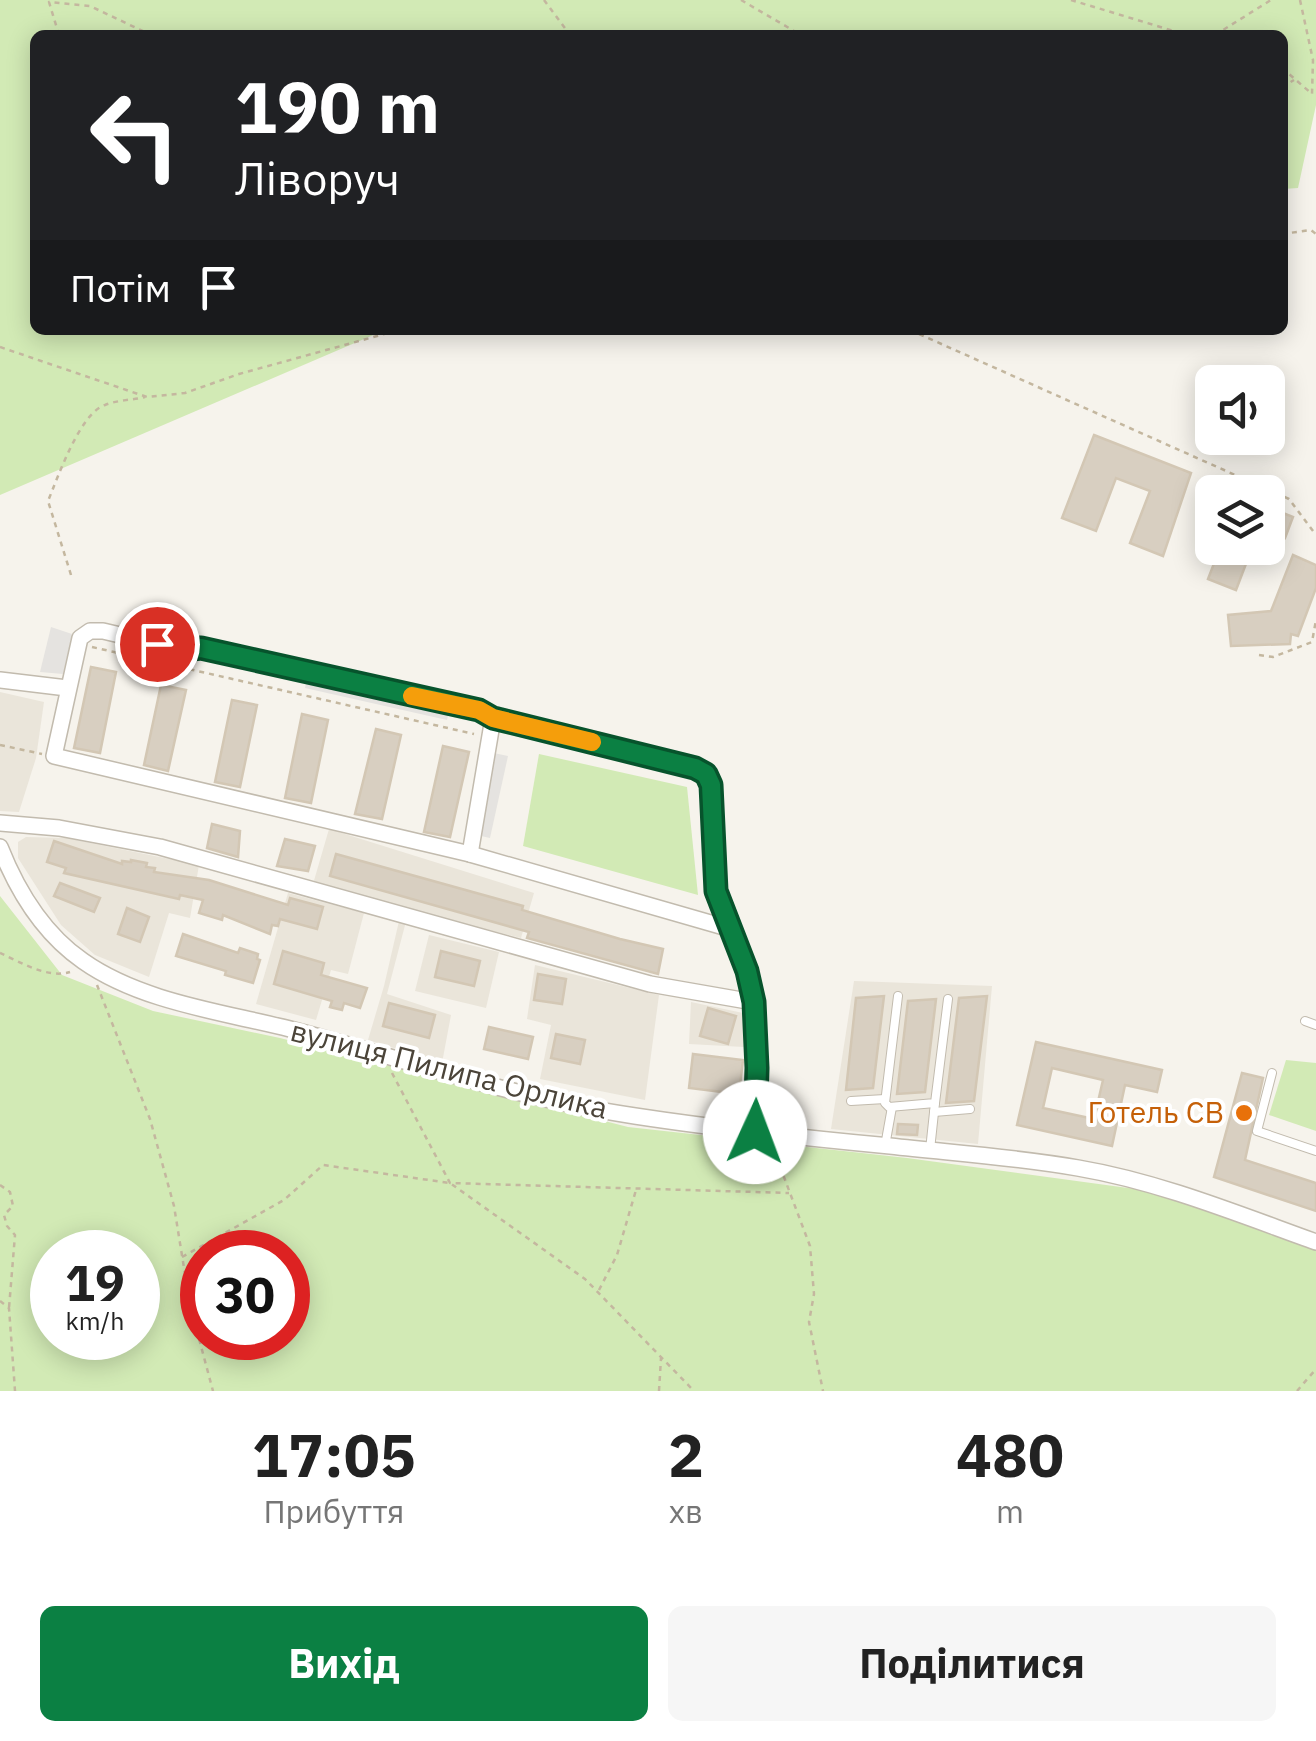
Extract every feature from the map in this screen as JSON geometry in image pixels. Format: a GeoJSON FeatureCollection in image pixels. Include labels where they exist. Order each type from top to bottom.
{"type":"FeatureCollection","features":[{"type":"Feature","properties":{"kind":"street"},"geometry":{"type":"LineString","coordinates":[[731,929],[470,854],[54,756],[70,660],[80,638],[90,631],[184,650],[201,648],[479,710],[493,718],[695,768],[706,774],[711,785],[716,891],[731,929],[747,971],[754,1002],[761,1132]]}},
{"type":"Feature","properties":{"kind":"street"},"geometry":{"type":"LineString","coordinates":[[0,680],[67,688]]}},
{"type":"Feature","properties":{"kind":"street"},"geometry":{"type":"LineString","coordinates":[[470,854],[493,718]]}},
{"type":"Feature","properties":{"kind":"street"},"geometry":{"type":"LineString","coordinates":[[0,822],[59,828],[160,847],[650,984],[754,1002]]}},
{"type":"Feature","properties":{"kind":"street","name":"вулиця Пилипа Орлика"},"geometry":{"type":"LineString","coordinates":[[0,846],[13,876],[48,931],[84,962],[137,988],[176,1000],[594,1110],[1083,1168],[1166,1188],[1316,1242]]}},
{"type":"Feature","properties":{"kind":"lane"},"geometry":{"type":"LineString","coordinates":[[884,1146],[898,996]]}},
{"type":"Feature","properties":{"kind":"lane"},"geometry":{"type":"LineString","coordinates":[[930,1150],[948,999]]}},
{"type":"Feature","properties":{"kind":"lane"},"geometry":{"type":"LineString","coordinates":[[1305,1020],[1316,1025]]}},
{"type":"Feature","properties":{"kind":"lane"},"geometry":{"type":"LineString","coordinates":[[1272,1072],[1256,1131],[1316,1151]]}},
{"type":"Feature","properties":{"kind":"lane"},"geometry":{"type":"LineString","coordinates":[[851,1101],[970,1110]]}},
{"type":"Feature","properties":{"kind":"path"},"geometry":{"type":"LineString","coordinates":[[544,0],[566,30]]}},
{"type":"Feature","properties":{"kind":"path"},"geometry":{"type":"LineString","coordinates":[[741,0],[792,30]]}},
{"type":"Feature","properties":{"kind":"path"},"geometry":{"type":"LineString","coordinates":[[1071,0],[1170,30]]}},
{"type":"Feature","properties":{"kind":"path"},"geometry":{"type":"LineString","coordinates":[[1223,30],[1271,0]]}},
{"type":"Feature","properties":{"kind":"path"},"geometry":{"type":"LineString","coordinates":[[1288,73],[1312,94],[1312,60],[1300,0]]}},
{"type":"Feature","properties":{"kind":"path"},"geometry":{"type":"LineString","coordinates":[[57,30],[49,2],[85,4],[140,30]]}},
{"type":"Feature","properties":{"kind":"path"},"geometry":{"type":"LineString","coordinates":[[1288,84],[1296,79]]}},
{"type":"Feature","properties":{"kind":"path"},"geometry":{"type":"LineString","coordinates":[[1288,233],[1312,230],[1316,234]]}},
{"type":"Feature","properties":{"kind":"path"},"geometry":{"type":"LineString","coordinates":[[71,575],[48,501],[67,455],[101,405],[185,393],[380,335]]}},
{"type":"Feature","properties":{"kind":"path"},"geometry":{"type":"LineString","coordinates":[[921,335],[1289,498],[1316,536]]}},
{"type":"Feature","properties":{"kind":"path"},"geometry":{"type":"LineString","coordinates":[[0,347],[147,397]]}},
{"type":"Feature","properties":{"kind":"path"},"geometry":{"type":"LineString","coordinates":[[1259,655],[1273,657],[1312,642],[1316,620]]}},
{"type":"Feature","properties":{"kind":"path"},"geometry":{"type":"LineString","coordinates":[[87,646],[478,735]]}},
{"type":"Feature","properties":{"kind":"path"},"geometry":{"type":"LineString","coordinates":[[0,745],[54,756]]}},
{"type":"Feature","properties":{"kind":"path"},"geometry":{"type":"LineString","coordinates":[[0,952],[62,975],[84,962],[111,1015],[150,1119],[174,1206],[180,1244]]}},
{"type":"Feature","properties":{"kind":"path"},"geometry":{"type":"LineString","coordinates":[[382,1055],[450,1183],[585,1280],[694,1391]]}},
{"type":"Feature","properties":{"kind":"path"},"geometry":{"type":"LineString","coordinates":[[761,1132],[810,1246],[814,1294],[809,1322],[823,1391]]}},
{"type":"Feature","properties":{"kind":"path"},"geometry":{"type":"LineString","coordinates":[[230,1230],[284,1200],[322,1165],[450,1183],[789,1193]]}},
{"type":"Feature","properties":{"kind":"path"},"geometry":{"type":"LineString","coordinates":[[0,1185],[10,1192],[13,1206],[4,1214],[14,1235],[9,1308],[15,1391]]}},
{"type":"Feature","properties":{"kind":"path"},"geometry":{"type":"LineString","coordinates":[[598,1292],[617,1255],[636,1189]]}},
{"type":"Feature","properties":{"kind":"path"},"geometry":{"type":"LineString","coordinates":[[0,1302],[9,1308]]}},
{"type":"Feature","properties":{"kind":"path"},"geometry":{"type":"LineString","coordinates":[[659,1391],[661,1357]]}},
{"type":"Feature","properties":{"kind":"path"},"geometry":{"type":"LineString","coordinates":[[205,1360],[213,1391]]}},
{"type":"Feature","properties":{"kind":"path"},"geometry":{"type":"LineString","coordinates":[[1297,1391],[1316,1369]]}},
{"type":"Feature","properties":{"kind":"shaded area"},"geometry":{"type":"Polygon","coordinates":[[[51,627],[72,634],[63,674],[40,672],[51,627]]]}},
{"type":"Feature","properties":{"kind":"shaded area"},"geometry":{"type":"Polygon","coordinates":[[[308,673],[451,704],[447,720],[305,688],[308,673]]]}},
{"type":"Feature","properties":{"kind":"shaded area"},"geometry":{"type":"Polygon","coordinates":[[[0,692],[44,702],[36,758],[19,812],[0,811],[0,692]]]}},
{"type":"Feature","properties":{"kind":"shaded area"},"geometry":{"type":"Polygon","coordinates":[[[489,752],[508,756],[490,838],[472,834],[489,752]]]}},
{"type":"Feature","properties":{"kind":"shaded area"},"geometry":{"type":"Polygon","coordinates":[[[329,829],[534,893],[521,938],[409,910],[387,994],[451,1015],[442,1063],[368,1040],[402,908],[313,884],[329,829]]]}},
{"type":"Feature","properties":{"kind":"shaded area"},"geometry":{"type":"Polygon","coordinates":[[[26,837],[66,838],[199,865],[190,918],[169,913],[149,977],[95,955],[61,925],[18,858],[18,842],[26,837]]]}},
{"type":"Feature","properties":{"kind":"shaded area"},"geometry":{"type":"Polygon","coordinates":[[[288,893],[364,913],[348,974],[331,970],[316,1020],[256,1004],[288,893]]]}},
{"type":"Feature","properties":{"kind":"shaded area"},"geometry":{"type":"Polygon","coordinates":[[[429,935],[499,952],[486,1008],[415,991],[429,935]]]}},
{"type":"Feature","properties":{"kind":"shaded area"},"geometry":{"type":"Polygon","coordinates":[[[535,965],[659,995],[645,1100],[540,1079],[551,1025],[527,1019],[535,965]]]}},
{"type":"Feature","properties":{"kind":"shaded area"},"geometry":{"type":"Polygon","coordinates":[[[854,981],[992,986],[978,1144],[831,1129],[854,981]]]}},
{"type":"Feature","properties":{"kind":"shaded area"},"geometry":{"type":"Polygon","coordinates":[[[691,1002],[743,1013],[744,1047],[689,1044],[691,1002]]]}},
{"type":"Feature","properties":{"kind":"green space"},"geometry":{"type":"Polygon","coordinates":[[[0,0],[1316,0],[1316,105],[1298,188],[1288,189],[1288,30],[30,30],[30,335],[373,335],[0,495],[0,0]]]}},
{"type":"Feature","properties":{"kind":"green space"},"geometry":{"type":"Polygon","coordinates":[[[539,754],[687,787],[698,895],[523,846],[539,754]]]}},
{"type":"Feature","properties":{"kind":"green space"},"geometry":{"type":"Polygon","coordinates":[[[0,896],[62,975],[153,1011],[280,1038],[628,1127],[907,1158],[1150,1191],[1316,1250],[1316,1391],[0,1391],[0,896]]]}},
{"type":"Feature","properties":{"kind":"green space"},"geometry":{"type":"Polygon","coordinates":[[[1286,1060],[1316,1063],[1316,1131],[1269,1115],[1286,1060]]]}},
{"type":"Feature","properties":{"kind":"building"},"geometry":{"type":"Polygon","coordinates":[[[1094,435],[1191,473],[1163,556],[1130,543],[1150,491],[1116,478],[1096,531],[1062,518],[1094,435]]]}},
{"type":"Feature","properties":{"kind":"building"},"geometry":{"type":"Polygon","coordinates":[[[1285,514],[1293,517],[1285,538],[1285,514]]]}},
{"type":"Feature","properties":{"kind":"building"},"geometry":{"type":"Polygon","coordinates":[[[1293,555],[1316,565],[1316,588],[1298,636],[1291,634],[1290,644],[1231,646],[1228,615],[1271,611],[1293,555]]]}},
{"type":"Feature","properties":{"kind":"building"},"geometry":{"type":"Polygon","coordinates":[[[1213,565],[1246,565],[1236,590],[1208,579],[1213,565]]]}},
{"type":"Feature","properties":{"kind":"building"},"geometry":{"type":"Polygon","coordinates":[[[91,667],[116,672],[100,753],[74,748],[91,667]]]}},
{"type":"Feature","properties":{"kind":"building"},"geometry":{"type":"Polygon","coordinates":[[[161,685],[186,690],[168,771],[144,765],[161,685]]]}},
{"type":"Feature","properties":{"kind":"building"},"geometry":{"type":"Polygon","coordinates":[[[232,700],[257,705],[240,787],[215,782],[232,700]]]}},
{"type":"Feature","properties":{"kind":"building"},"geometry":{"type":"Polygon","coordinates":[[[302,714],[328,720],[311,803],[285,798],[302,714]]]}},
{"type":"Feature","properties":{"kind":"building"},"geometry":{"type":"Polygon","coordinates":[[[376,729],[401,735],[382,819],[355,814],[376,729]]]}},
{"type":"Feature","properties":{"kind":"building"},"geometry":{"type":"Polygon","coordinates":[[[443,746],[469,752],[450,837],[424,832],[443,746]]]}},
{"type":"Feature","properties":{"kind":"building"},"geometry":{"type":"Polygon","coordinates":[[[212,824],[240,831],[238,857],[207,848],[212,824]]]}},
{"type":"Feature","properties":{"kind":"building"},"geometry":{"type":"Polygon","coordinates":[[[285,839],[315,846],[308,871],[277,866],[285,839]]]}},
{"type":"Feature","properties":{"kind":"building"},"geometry":{"type":"Polygon","coordinates":[[[54,841],[122,864],[131,860],[147,863],[146,867],[155,868],[154,872],[209,880],[288,905],[290,898],[323,907],[317,929],[280,919],[278,926],[272,925],[270,934],[223,915],[222,920],[199,913],[203,900],[180,895],[179,899],[64,873],[66,868],[47,862],[54,841]]]}},
{"type":"Feature","properties":{"kind":"building"},"geometry":{"type":"Polygon","coordinates":[[[336,854],[663,949],[658,974],[527,938],[529,932],[330,876],[336,854]]]}},
{"type":"Feature","properties":{"kind":"building"},"geometry":{"type":"Polygon","coordinates":[[[60,883],[100,898],[94,912],[54,896],[60,883]]]}},
{"type":"Feature","properties":{"kind":"building"},"geometry":{"type":"Polygon","coordinates":[[[127,908],[149,917],[140,942],[118,934],[127,908]]]}},
{"type":"Feature","properties":{"kind":"building"},"geometry":{"type":"Polygon","coordinates":[[[183,934],[238,953],[240,948],[258,954],[253,983],[176,956],[183,934]]]}},
{"type":"Feature","properties":{"kind":"building"},"geometry":{"type":"Polygon","coordinates":[[[283,951],[324,963],[321,975],[367,988],[360,1008],[344,1003],[342,1010],[330,1007],[332,1001],[274,984],[283,951]]]}},
{"type":"Feature","properties":{"kind":"building"},"geometry":{"type":"Polygon","coordinates":[[[441,951],[480,961],[474,986],[435,977],[441,951]]]}},
{"type":"Feature","properties":{"kind":"building"},"geometry":{"type":"Polygon","coordinates":[[[538,974],[566,979],[562,1004],[534,1000],[538,974]]]}},
{"type":"Feature","properties":{"kind":"building"},"geometry":{"type":"Polygon","coordinates":[[[884,996],[873,1088],[846,1090],[856,998],[884,996]]]}},
{"type":"Feature","properties":{"kind":"building"},"geometry":{"type":"Polygon","coordinates":[[[987,996],[974,1101],[946,1103],[959,998],[987,996]]]}},
{"type":"Feature","properties":{"kind":"building"},"geometry":{"type":"Polygon","coordinates":[[[936,999],[925,1092],[897,1094],[908,1001],[936,999]]]}},
{"type":"Feature","properties":{"kind":"building"},"geometry":{"type":"Polygon","coordinates":[[[389,1003],[435,1015],[429,1038],[383,1026],[389,1003]]]}},
{"type":"Feature","properties":{"kind":"building"},"geometry":{"type":"Polygon","coordinates":[[[708,1008],[736,1016],[728,1044],[700,1036],[708,1008]]]}},
{"type":"Feature","properties":{"kind":"building"},"geometry":{"type":"Polygon","coordinates":[[[489,1027],[533,1037],[528,1059],[484,1049],[489,1027]]]}},
{"type":"Feature","properties":{"kind":"building"},"geometry":{"type":"Polygon","coordinates":[[[556,1034],[585,1040],[580,1064],[551,1058],[556,1034]]]}},
{"type":"Feature","properties":{"kind":"building"},"geometry":{"type":"Polygon","coordinates":[[[1036,1042],[1162,1070],[1157,1092],[1125,1085],[1112,1146],[1017,1125],[1036,1042]],[[1052,1068],[1043,1108],[1094,1119],[1103,1080],[1052,1068]]]}},
{"type":"Feature","properties":{"kind":"building"},"geometry":{"type":"Polygon","coordinates":[[[693,1054],[743,1060],[739,1094],[689,1088],[693,1054]]]}},
{"type":"Feature","properties":{"kind":"building"},"geometry":{"type":"Polygon","coordinates":[[[1242,1073],[1263,1078],[1245,1160],[1316,1183],[1316,1211],[1214,1177],[1242,1073]]]}},
{"type":"Feature","properties":{"kind":"building"},"geometry":{"type":"Polygon","coordinates":[[[898,1124],[918,1125],[917,1135],[897,1134],[898,1124]]]}},
{"type":"Feature","properties":{"kind":"slow traffic"},"geometry":{"type":"LineString","coordinates":[[412,696],[479,710],[493,718],[592,742]]}},
{"type":"Feature","properties":{"kind":"place","name":"Готель СВ"},"geometry":{"type":"Point","coordinates":[1244,1113]}},
{"type":"Feature","properties":{"kind":"route"},"geometry":{"type":"LineString","coordinates":[[157,644],[184,650],[201,648],[479,710],[493,718],[695,768],[706,774],[711,785],[716,891],[747,971],[754,1002],[755,1132]]}}]}
